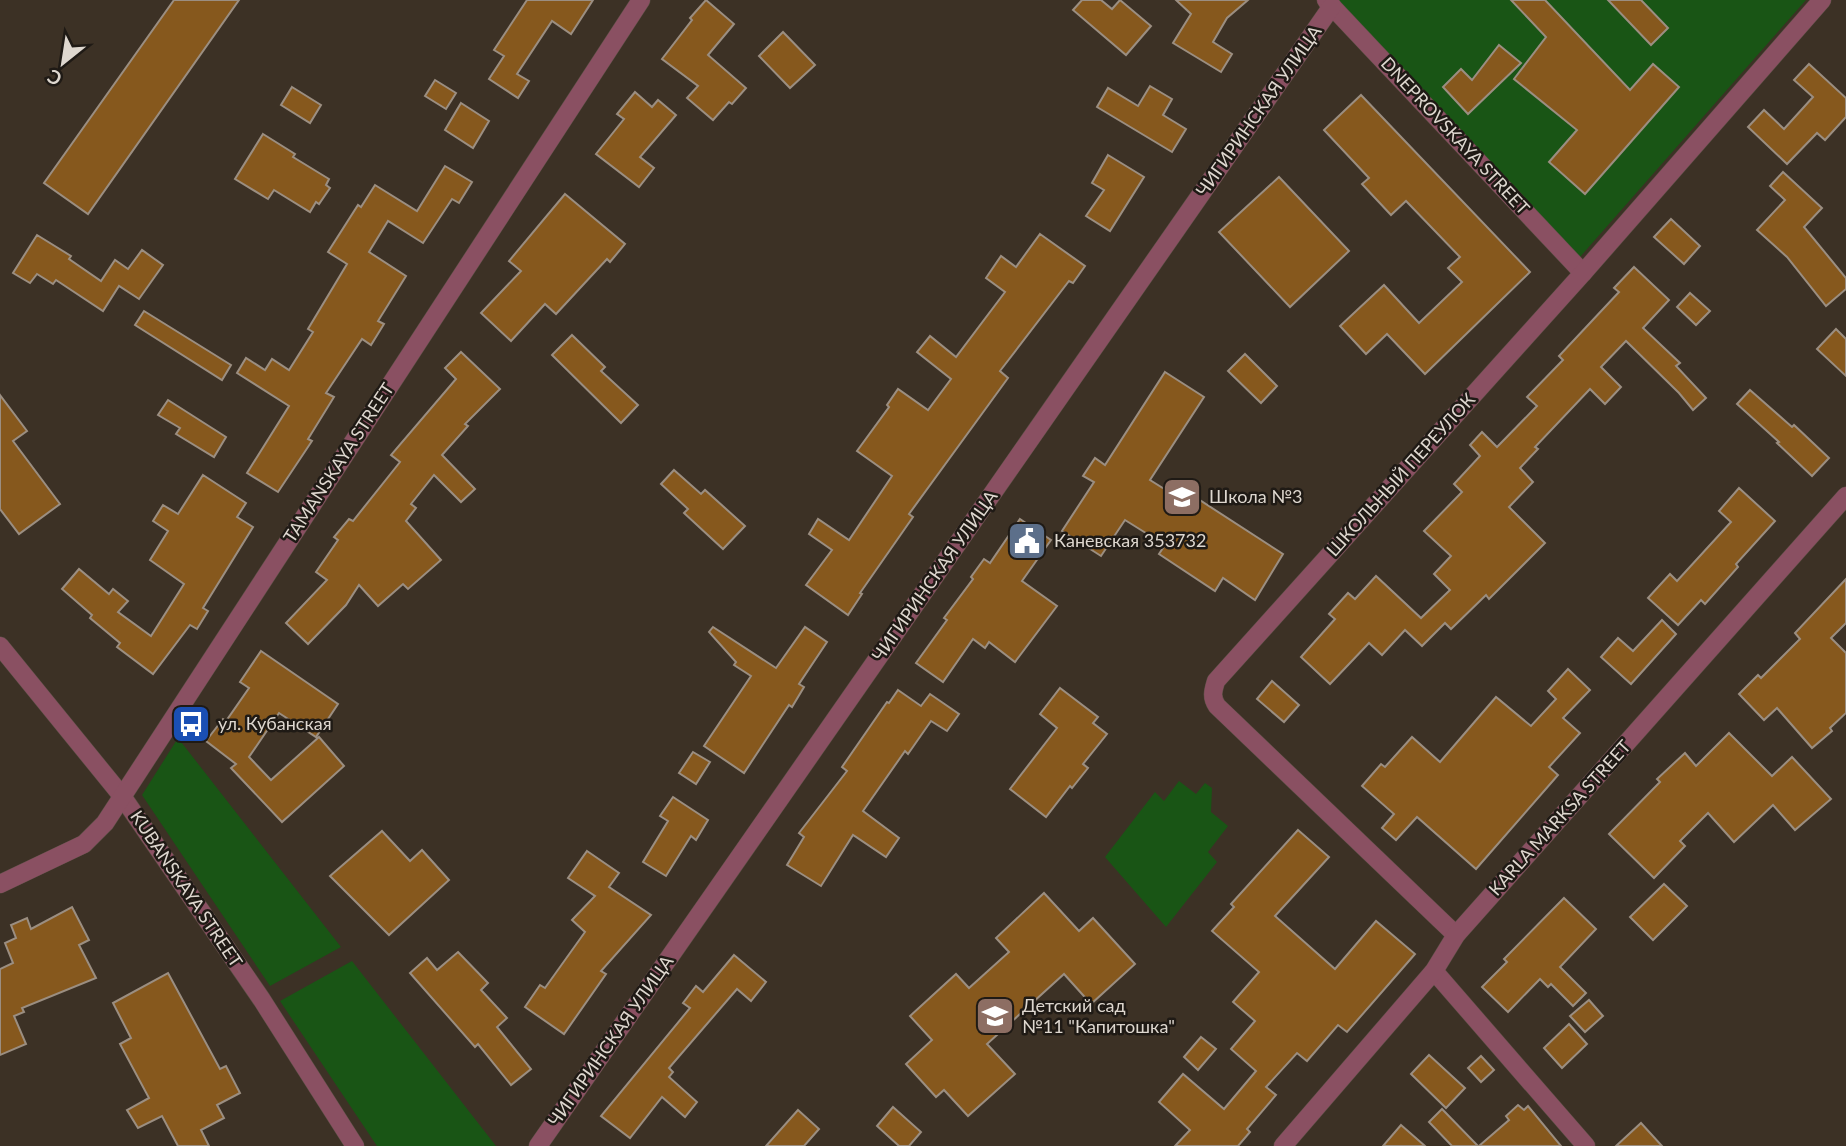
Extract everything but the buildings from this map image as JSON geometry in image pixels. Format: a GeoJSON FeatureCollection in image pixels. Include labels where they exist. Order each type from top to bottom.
{"type":"FeatureCollection","features":[{"type":"Feature","properties":{"kind":"street","name":"TAMANSKAYA STREET"},"geometry":{"type":"LineString","coordinates":[[0,884],[84,844],[105,823],[641,0]]}},
{"type":"Feature","properties":{"kind":"street","name":"ШКОЛЬНЫЙ ПЕРЕУЛОК"},"geometry":{"type":"LineString","coordinates":[[1456,935],[1217,706],[1213,699],[1216,681],[1583,273],[1822,0]]}},
{"type":"Feature","properties":{"kind":"street","name":"DNEPROVSKAYA STREET"},"geometry":{"type":"LineString","coordinates":[[1329,3],[1583,273]]}},
{"type":"Feature","properties":{"kind":"street","name":"ЧИГИРИНСКАЯ УЛИЦА"},"geometry":{"type":"LineString","coordinates":[[538,1146],[1329,3]]}},
{"type":"Feature","properties":{"kind":"street","name":"KARLA MARKSA STREET"},"geometry":{"type":"LineString","coordinates":[[1283,1146],[1434,971],[1456,935],[1846,496]]}},
{"type":"Feature","properties":{"kind":"street","name":"KUBANSKAYA STREET"},"geometry":{"type":"LineString","coordinates":[[0,646],[122,796],[262,1000],[355,1146]]}},
{"type":"Feature","properties":{"kind":"street"},"geometry":{"type":"LineString","coordinates":[[1434,971],[1586,1146]]}},
{"type":"Feature","properties":{"kind":"green space"},"geometry":{"type":"Polygon","coordinates":[[[1335,0],[1806,0],[1580,257],[1335,0]]]}},
{"type":"Feature","properties":{"kind":"green space"},"geometry":{"type":"Polygon","coordinates":[[[178,738],[341,947],[270,986],[142,795],[178,738]]]}},
{"type":"Feature","properties":{"kind":"green space"},"geometry":{"type":"Polygon","coordinates":[[[1179,781],[1196,794],[1205,783],[1212,788],[1211,812],[1228,826],[1208,852],[1217,862],[1166,927],[1105,857],[1155,792],[1164,801],[1179,781]]]}},
{"type":"Feature","properties":{"kind":"green space"},"geometry":{"type":"Polygon","coordinates":[[[352,961],[496,1146],[377,1146],[280,1001],[352,961]]]}},
{"type":"Feature","properties":{"kind":"place","name":"Школа №3"},"geometry":{"type":"Point","coordinates":[1182,497]}},
{"type":"Feature","properties":{"kind":"place","name":"Каневская 353732"},"geometry":{"type":"Point","coordinates":[1027,541]}},
{"type":"Feature","properties":{"kind":"place","name":"ул. Кубанская"},"geometry":{"type":"Point","coordinates":[191,724]}},
{"type":"Feature","properties":{"kind":"place","name":"Детский сад №11 \"Капитошка\""},"geometry":{"type":"Point","coordinates":[995,1016]}}]}
